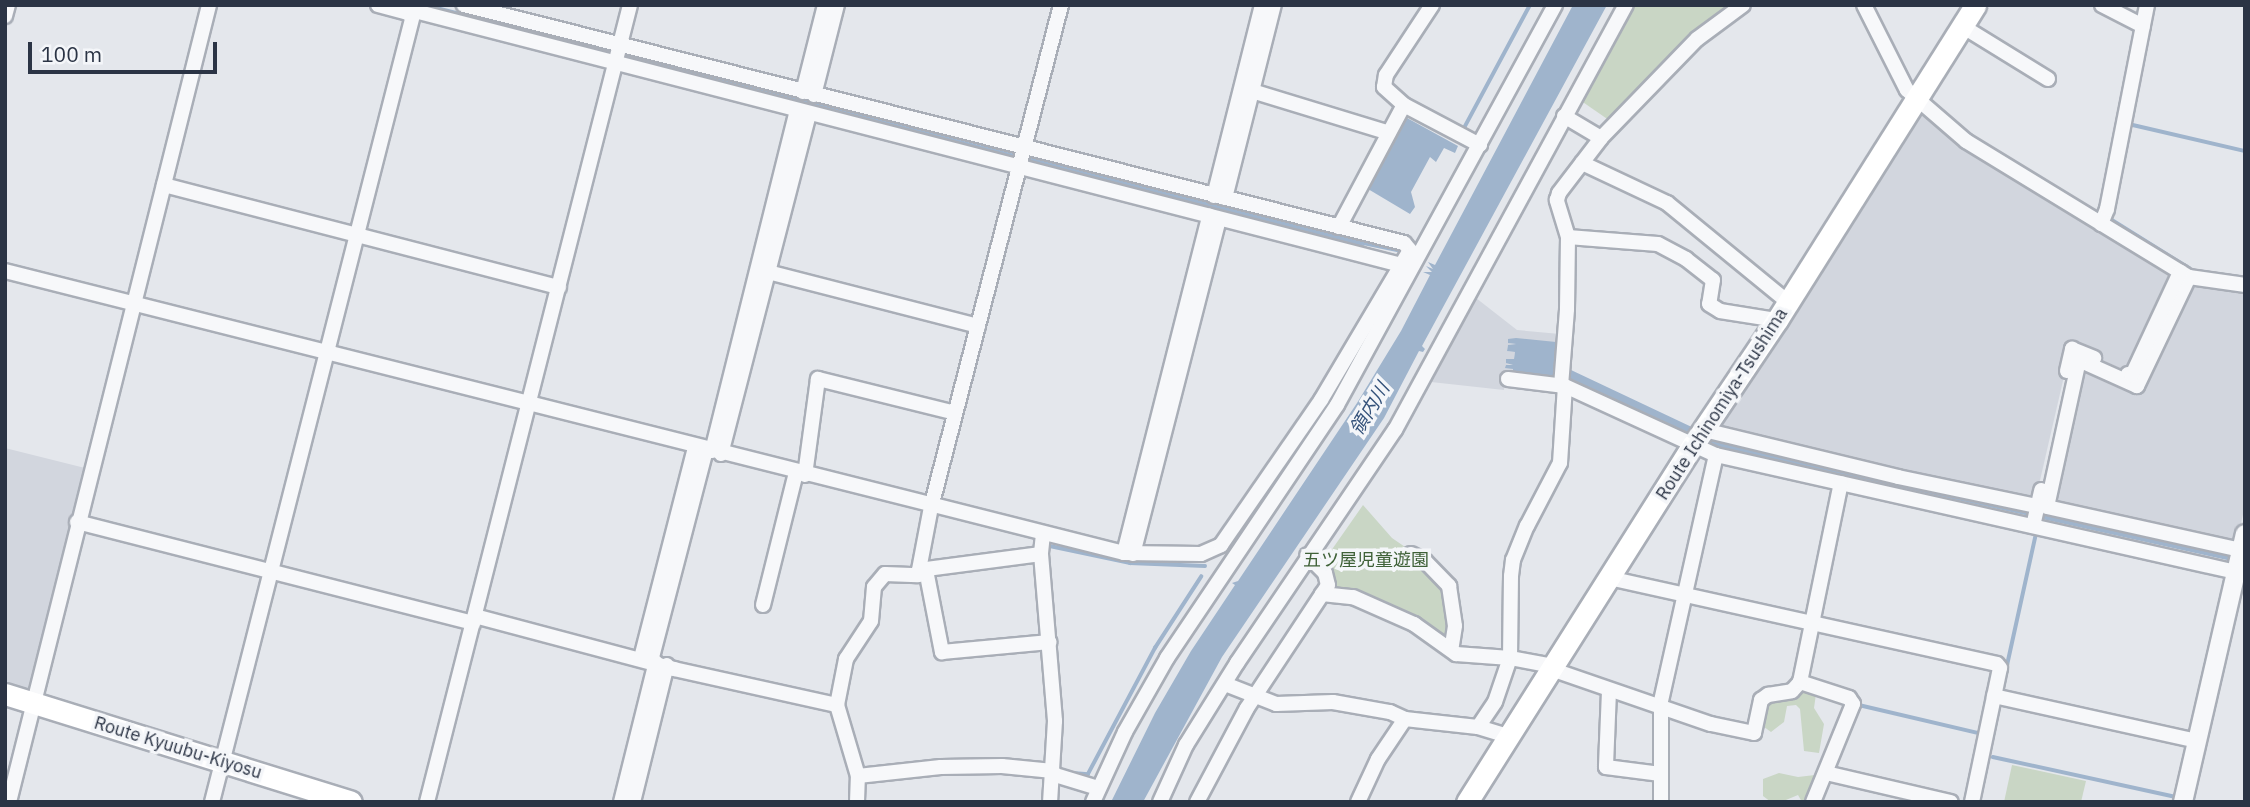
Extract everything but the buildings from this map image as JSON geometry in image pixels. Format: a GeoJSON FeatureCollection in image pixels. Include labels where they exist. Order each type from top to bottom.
{"type":"FeatureCollection","features":[{"type":"Feature","properties":{"kind":"main road","name":"Route Ichinomiya-Tsushima"},"geometry":{"type":"LineString","coordinates":[[1467,802],[1699,437],[1783,311],[1975,5]]}},
{"type":"Feature","properties":{"kind":"main road","name":"Route Kyuubu-Kiyosu"},"geometry":{"type":"LineString","coordinates":[[5,694],[351,802]]}},
{"type":"Feature","properties":{"kind":"street"},"geometry":{"type":"LineString","coordinates":[[5,16],[8,5]]}},
{"type":"Feature","properties":{"kind":"street"},"geometry":{"type":"LineString","coordinates":[[9,802],[77,522],[209,5]]}},
{"type":"Feature","properties":{"kind":"street"},"geometry":{"type":"LineString","coordinates":[[378,5],[407,13],[413,10],[615,65],[1401,265]]}},
{"type":"Feature","properties":{"kind":"street"},"geometry":{"type":"LineString","coordinates":[[5,271],[1043,534],[1128,554],[1201,554],[1221,545],[1321,400],[1410,250],[1404,243],[464,5]]}},
{"type":"Feature","properties":{"kind":"street"},"geometry":{"type":"LineString","coordinates":[[427,802],[630,5]]}},
{"type":"Feature","properties":{"kind":"street"},"geometry":{"type":"LineString","coordinates":[[809,93],[825,5]]}},
{"type":"Feature","properties":{"kind":"street"},"geometry":{"type":"LineString","coordinates":[[809,93],[837,5]]}},
{"type":"Feature","properties":{"kind":"street"},"geometry":{"type":"LineString","coordinates":[[1050,642],[942,653],[922,570],[931,507],[1061,5]]}},
{"type":"Feature","properties":{"kind":"street"},"geometry":{"type":"LineString","coordinates":[[1219,197],[1262,5]]}},
{"type":"Feature","properties":{"kind":"street"},"geometry":{"type":"LineString","coordinates":[[1219,197],[1252,91],[1274,5]]}},
{"type":"Feature","properties":{"kind":"street"},"geometry":{"type":"LineString","coordinates":[[1432,5],[1386,75],[1384,87],[1404,105],[1480,145]]}},
{"type":"Feature","properties":{"kind":"street"},"geometry":{"type":"LineString","coordinates":[[858,776],[940,767],[1002,766],[1053,772],[1096,795],[1125,732],[1167,659],[1337,405],[1555,5]]}},
{"type":"Feature","properties":{"kind":"street"},"geometry":{"type":"LineString","coordinates":[[1160,802],[1186,745],[1307,555],[1395,430],[1419,390],[1626,5]]}},
{"type":"Feature","properties":{"kind":"street"},"geometry":{"type":"LineString","coordinates":[[1478,727],[1495,702],[1510,658],[1513,559],[1560,463],[1568,237],[1557,200],[1601,138],[1698,39],[1743,5]]}},
{"type":"Feature","properties":{"kind":"street"},"geometry":{"type":"LineString","coordinates":[[1864,5],[1907,90],[1966,141],[2184,275],[2245,285]]}},
{"type":"Feature","properties":{"kind":"street"},"geometry":{"type":"LineString","coordinates":[[2102,5],[2143,26]]}},
{"type":"Feature","properties":{"kind":"street"},"geometry":{"type":"LineString","coordinates":[[2101,224],[2107,209],[2147,5]]}},
{"type":"Feature","properties":{"kind":"street"},"geometry":{"type":"LineString","coordinates":[[212,802],[226,762],[360,236],[413,10]]}},
{"type":"Feature","properties":{"kind":"street"},"geometry":{"type":"LineString","coordinates":[[1962,26],[2048,79]]}},
{"type":"Feature","properties":{"kind":"street"},"geometry":{"type":"LineString","coordinates":[[1252,91],[1389,133]]}},
{"type":"Feature","properties":{"kind":"street"},"geometry":{"type":"LineString","coordinates":[[1339,227],[1404,105]]}},
{"type":"Feature","properties":{"kind":"street"},"geometry":{"type":"LineString","coordinates":[[708,450],[768,272],[803,112]]}},
{"type":"Feature","properties":{"kind":"street"},"geometry":{"type":"LineString","coordinates":[[621,802],[708,450],[803,112]]}},
{"type":"Feature","properties":{"kind":"street"},"geometry":{"type":"LineString","coordinates":[[1564,116],[1601,138]]}},
{"type":"Feature","properties":{"kind":"street"},"geometry":{"type":"LineString","coordinates":[[1582,163],[1667,203],[1783,311]]}},
{"type":"Feature","properties":{"kind":"street"},"geometry":{"type":"LineString","coordinates":[[164,185],[559,287]]}},
{"type":"Feature","properties":{"kind":"street"},"geometry":{"type":"LineString","coordinates":[[1128,554],[1214,217]]}},
{"type":"Feature","properties":{"kind":"street"},"geometry":{"type":"LineString","coordinates":[[1568,237],[1658,244],[1686,259],[1713,280],[1709,303],[1720,311],[1783,311]]}},
{"type":"Feature","properties":{"kind":"street"},"geometry":{"type":"LineString","coordinates":[[768,272],[978,326]]}},
{"type":"Feature","properties":{"kind":"street"},"geometry":{"type":"LineString","coordinates":[[2038,509],[2069,386],[2072,349],[2132,375],[2184,275]]}},
{"type":"Feature","properties":{"kind":"street"},"geometry":{"type":"LineString","coordinates":[[763,605],[800,474],[818,379],[955,413]]}},
{"type":"Feature","properties":{"kind":"street"},"geometry":{"type":"LineString","coordinates":[[1508,379],[1562,384],[1699,437],[1885,474],[2241,559]]}},
{"type":"Feature","properties":{"kind":"street"},"geometry":{"type":"LineString","coordinates":[[1699,437],[1716,455],[1841,483],[2038,509],[2047,507],[2241,559]]}},
{"type":"Feature","properties":{"kind":"street"},"geometry":{"type":"LineString","coordinates":[[1661,802],[1661,706],[1683,594],[1716,455]]}},
{"type":"Feature","properties":{"kind":"street"},"geometry":{"type":"LineString","coordinates":[[1322,594],[1353,597],[1414,624],[1456,654],[1510,658],[1552,668],[1609,691],[1711,724],[1754,733],[1761,700],[1768,695],[1792,691],[1800,682],[1841,483]]}},
{"type":"Feature","properties":{"kind":"street"},"geometry":{"type":"LineString","coordinates":[[77,522],[274,572],[837,705]]}},
{"type":"Feature","properties":{"kind":"street"},"geometry":{"type":"LineString","coordinates":[[1043,534],[1041,554],[1055,721],[1050,802]]}},
{"type":"Feature","properties":{"kind":"street"},"geometry":{"type":"LineString","coordinates":[[857,802],[858,776],[837,705],[846,659],[871,621],[874,587],[885,574],[918,575],[922,570],[1041,554]]}},
{"type":"Feature","properties":{"kind":"street"},"geometry":{"type":"LineString","coordinates":[[1411,554],[1425,561],[1449,586],[1455,626],[1451,650]]}},
{"type":"Feature","properties":{"kind":"street"},"geometry":{"type":"LineString","coordinates":[[1197,802],[1254,697],[1328,586],[1325,573],[1307,555]]}},
{"type":"Feature","properties":{"kind":"street"},"geometry":{"type":"LineString","coordinates":[[2183,802],[2241,559]]}},
{"type":"Feature","properties":{"kind":"street"},"geometry":{"type":"LineString","coordinates":[[1609,578],[1997,664],[2000,668],[1972,802]]}},
{"type":"Feature","properties":{"kind":"street"},"geometry":{"type":"LineString","coordinates":[[633,802],[654,662]]}},
{"type":"Feature","properties":{"kind":"street"},"geometry":{"type":"LineString","coordinates":[[1800,682],[1849,698],[1853,704],[1813,802]]}},
{"type":"Feature","properties":{"kind":"street"},"geometry":{"type":"LineString","coordinates":[[1225,684],[1276,704],[1350,704],[1390,712],[1405,719],[1478,727],[1508,736]]}},
{"type":"Feature","properties":{"kind":"street"},"geometry":{"type":"LineString","coordinates":[[1609,691],[1606,768],[1661,774]]}},
{"type":"Feature","properties":{"kind":"street"},"geometry":{"type":"LineString","coordinates":[[1994,696],[2197,741]]}},
{"type":"Feature","properties":{"kind":"street"},"geometry":{"type":"LineString","coordinates":[[1358,802],[1378,759],[1405,719]]}},
{"type":"Feature","properties":{"kind":"street"},"geometry":{"type":"LineString","coordinates":[[221,802],[226,762]]}},
{"type":"Feature","properties":{"kind":"street"},"geometry":{"type":"LineString","coordinates":[[1826,773],[1951,802]]}},
{"type":"Feature","properties":{"kind":"shaded area"},"geometry":{"type":"Polygon","coordinates":[[[1921,110],[2174,275],[2129,372],[2071,346],[2035,502],[1713,432],[1921,110]]]}},
{"type":"Feature","properties":{"kind":"shaded area"},"geometry":{"type":"Polygon","coordinates":[[[2190,280],[2245,289],[2245,505],[2237,542],[2050,502],[2081,364],[2138,390],[2190,280]]]}},
{"type":"Feature","properties":{"kind":"shaded area"},"geometry":{"type":"Polygon","coordinates":[[[1476,298],[1517,330],[1560,334],[1559,345],[1515,339],[1508,343],[1516,344],[1508,345],[1507,351],[1515,352],[1514,360],[1507,359],[1506,363],[1513,364],[1506,365],[1513,369],[1512,375],[1506,374],[1504,390],[1431,382],[1476,298]]]}},
{"type":"Feature","properties":{"kind":"shaded area"},"geometry":{"type":"Polygon","coordinates":[[[5,448],[85,468],[30,690],[5,682],[5,448]]]}},
{"type":"Feature","properties":{"kind":"green space"},"geometry":{"type":"Polygon","coordinates":[[[1630,5],[1738,5],[1613,123],[1577,98],[1630,5]]]}},
{"type":"Feature","properties":{"kind":"green space","name":"五ツ屋児童遊園"},"geometry":{"type":"Polygon","coordinates":[[[1363,505],[1392,538],[1411,551],[1443,585],[1450,635],[1441,638],[1351,591],[1333,588],[1326,558],[1363,505]]]}},
{"type":"Feature","properties":{"kind":"green space"},"geometry":{"type":"Polygon","coordinates":[[[1800,688],[1816,694],[1814,708],[1824,724],[1819,753],[1804,751],[1800,709],[1796,705],[1787,706],[1784,722],[1771,732],[1760,724],[1762,704],[1800,688]]]}},
{"type":"Feature","properties":{"kind":"green space"},"geometry":{"type":"Polygon","coordinates":[[[2012,765],[2086,781],[2081,802],[2004,802],[2012,765]]]}},
{"type":"Feature","properties":{"kind":"green space"},"geometry":{"type":"Polygon","coordinates":[[[1779,773],[1798,777],[1815,775],[1817,780],[1809,802],[1802,802],[1798,795],[1781,802],[1771,802],[1763,796],[1763,779],[1779,773]]]}},
{"type":"Feature","properties":{"kind":"water","name":"領内川"},"geometry":{"type":"Polygon","coordinates":[[[1573,5],[1607,5],[1422,346],[1425,349],[1423,352],[1419,351],[1384,418],[1222,657],[1143,802],[1111,802],[1155,713],[1191,651],[1235,585],[1232,583],[1238,581],[1357,403],[1401,331],[1430,275],[1423,272],[1432,272],[1426,266],[1433,269],[1428,262],[1435,265],[1573,5]]]}},
{"type":"Feature","properties":{"kind":"water"},"geometry":{"type":"Polygon","coordinates":[[[1407,118],[1458,146],[1455,153],[1444,148],[1436,162],[1430,157],[1411,192],[1415,207],[1410,214],[1368,189],[1407,118]]]}},
{"type":"Feature","properties":{"kind":"water"},"geometry":{"type":"Polygon","coordinates":[[[1508,339],[1556,342],[1559,345],[1557,362],[1715,438],[2245,558],[2245,564],[1714,446],[1570,381],[1513,373],[1513,369],[1505,368],[1506,365],[1513,365],[1506,363],[1506,359],[1514,359],[1515,352],[1507,351],[1508,345],[1516,344],[1508,343],[1508,339]]]}},
{"type":"Feature","properties":{"kind":"waterway"},"geometry":{"type":"LineString","coordinates":[[425,5],[613,53]]}},
{"type":"Feature","properties":{"kind":"waterway"},"geometry":{"type":"LineString","coordinates":[[1463,130],[1530,5]]}},
{"type":"Feature","properties":{"kind":"waterway"},"geometry":{"type":"LineString","coordinates":[[623,56],[1016,156]]}},
{"type":"Feature","properties":{"kind":"waterway"},"geometry":{"type":"LineString","coordinates":[[2133,125],[2245,151]]}},
{"type":"Feature","properties":{"kind":"waterway"},"geometry":{"type":"LineString","coordinates":[[1028,159],[1352,241],[1367,249]]}},
{"type":"Feature","properties":{"kind":"waterway"},"geometry":{"type":"LineString","coordinates":[[2109,218],[2189,268],[2188,271]]}},
{"type":"Feature","properties":{"kind":"waterway"},"geometry":{"type":"LineString","coordinates":[[1354,241],[1397,250]]}},
{"type":"Feature","properties":{"kind":"waterway"},"geometry":{"type":"LineString","coordinates":[[2006,670],[2036,534]]}},
{"type":"Feature","properties":{"kind":"waterway"},"geometry":{"type":"LineString","coordinates":[[1050,546],[1130,563],[1205,566]]}},
{"type":"Feature","properties":{"kind":"waterway"},"geometry":{"type":"LineString","coordinates":[[1072,773],[1088,774],[1155,648],[1201,577]]}},
{"type":"Feature","properties":{"kind":"waterway"},"geometry":{"type":"LineString","coordinates":[[1859,705],[1983,734]]}},
{"type":"Feature","properties":{"kind":"waterway"},"geometry":{"type":"LineString","coordinates":[[1993,757],[2176,797]]}}]}
